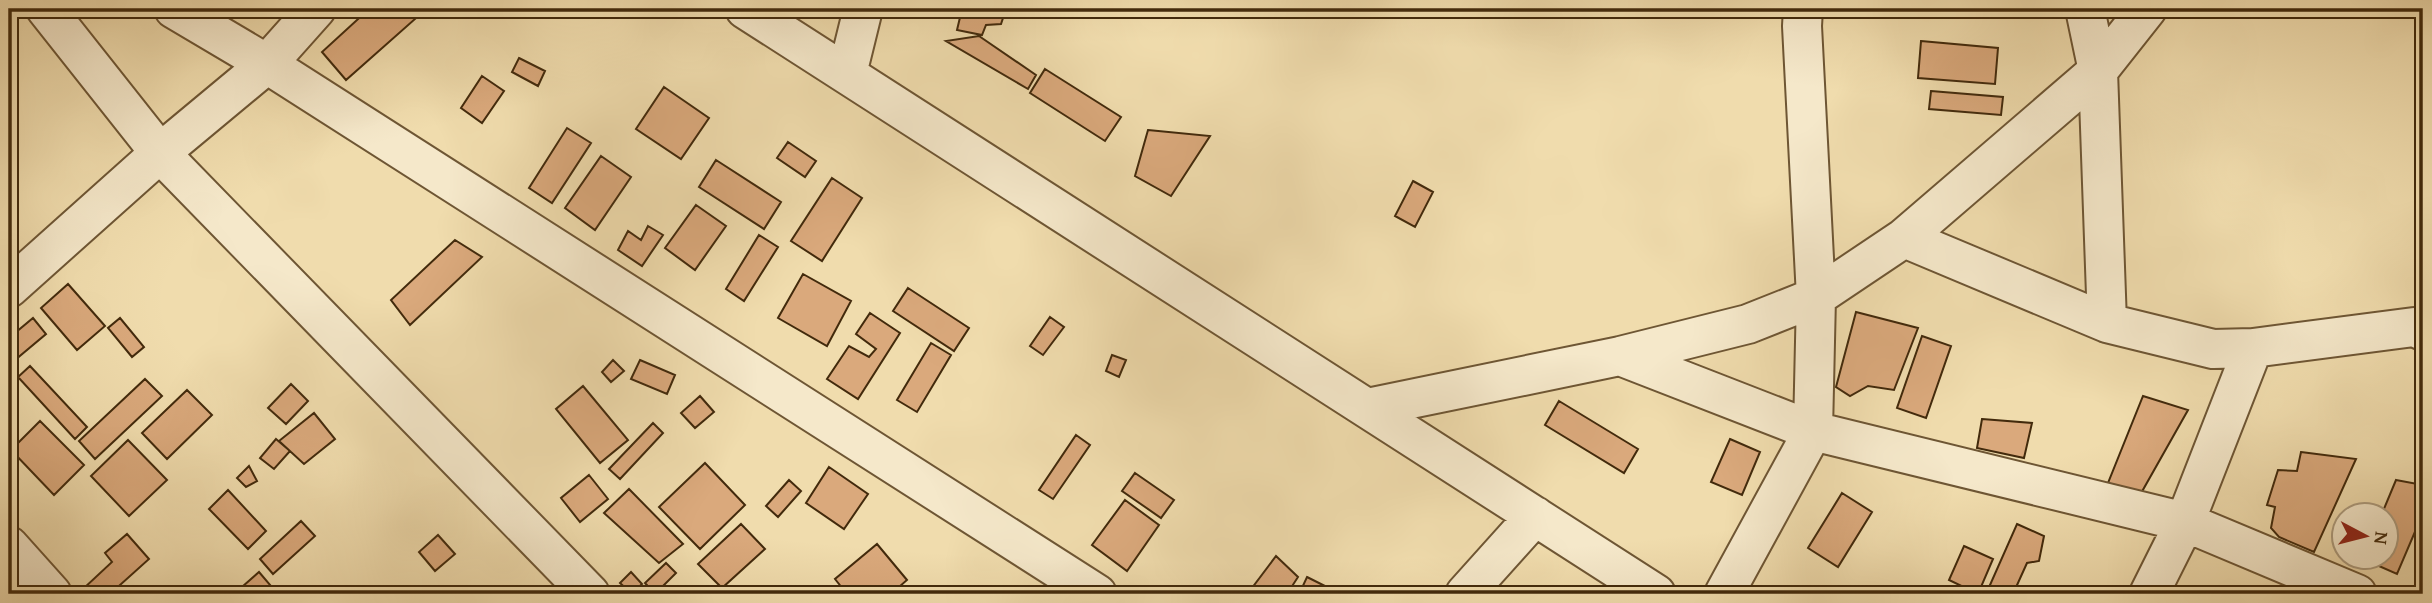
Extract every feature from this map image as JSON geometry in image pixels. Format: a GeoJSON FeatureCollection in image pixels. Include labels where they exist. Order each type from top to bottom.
{"type":"FeatureCollection","features":[{"type":"Feature","properties":{"kind":"street"},"geometry":{"type":"LineString","coordinates":[[46,9],[160,153],[590,594]]}},
{"type":"Feature","properties":{"kind":"street"},"geometry":{"type":"LineString","coordinates":[[174,9],[267,64],[1097,594]]}},
{"type":"Feature","properties":{"kind":"street"},"geometry":{"type":"LineString","coordinates":[[9,288],[160,153],[267,64],[316,9]]}},
{"type":"Feature","properties":{"kind":"street"},"geometry":{"type":"LineString","coordinates":[[745,9],[1656,594]]}},
{"type":"Feature","properties":{"kind":"street"},"geometry":{"type":"LineString","coordinates":[[847,74],[863,9]]}},
{"type":"Feature","properties":{"kind":"street"},"geometry":{"type":"LineString","coordinates":[[1724,594],[1812,431],[1816,297],[1803,9]]}},
{"type":"Feature","properties":{"kind":"street"},"geometry":{"type":"LineString","coordinates":[[2085,9],[2098,71],[2107,323]]}},
{"type":"Feature","properties":{"kind":"street"},"geometry":{"type":"LineString","coordinates":[[1367,408],[1620,356],[1748,324],[1816,297],[1904,238],[2098,71],[2147,9]]}},
{"type":"Feature","properties":{"kind":"street"},"geometry":{"type":"LineString","coordinates":[[1904,238],[2107,323],[2213,349],[2253,348],[2420,328]]}},
{"type":"Feature","properties":{"kind":"street"},"geometry":{"type":"LineString","coordinates":[[2149,594],[2185,522],[2253,348]]}},
{"type":"Feature","properties":{"kind":"street"},"geometry":{"type":"LineString","coordinates":[[1620,356],[1812,431],[2185,522],[2357,594]]}},
{"type":"Feature","properties":{"kind":"street"},"geometry":{"type":"LineString","coordinates":[[1465,594],[1535,516]]}},
{"type":"Feature","properties":{"kind":"street"},"geometry":{"type":"LineString","coordinates":[[9,546],[52,594]]}},
{"type":"Feature","properties":{"kind":"building"},"geometry":{"type":"Polygon","coordinates":[[[369,9],[398,9],[415,19],[346,80],[322,52],[369,9]]]}},
{"type":"Feature","properties":{"kind":"building"},"geometry":{"type":"Polygon","coordinates":[[[962,9],[1006,9],[1001,24],[986,25],[982,35],[957,30],[962,9]]]}},
{"type":"Feature","properties":{"kind":"building"},"geometry":{"type":"Polygon","coordinates":[[[979,36],[1036,75],[1028,89],[946,41],[979,36]]]}},
{"type":"Feature","properties":{"kind":"building"},"geometry":{"type":"Polygon","coordinates":[[[1921,41],[1998,48],[1995,84],[1918,78],[1921,41]]]}},
{"type":"Feature","properties":{"kind":"building"},"geometry":{"type":"Polygon","coordinates":[[[519,58],[545,71],[538,86],[512,72],[519,58]]]}},
{"type":"Feature","properties":{"kind":"building"},"geometry":{"type":"Polygon","coordinates":[[[1045,69],[1121,117],[1105,141],[1030,93],[1045,69]]]}},
{"type":"Feature","properties":{"kind":"building"},"geometry":{"type":"Polygon","coordinates":[[[482,76],[504,91],[482,123],[461,108],[482,76]]]}},
{"type":"Feature","properties":{"kind":"building"},"geometry":{"type":"Polygon","coordinates":[[[664,87],[709,118],[681,159],[636,129],[664,87]]]}},
{"type":"Feature","properties":{"kind":"building"},"geometry":{"type":"Polygon","coordinates":[[[1931,91],[2003,97],[2001,115],[1929,109],[1931,91]]]}},
{"type":"Feature","properties":{"kind":"building"},"geometry":{"type":"Polygon","coordinates":[[[567,128],[591,143],[552,203],[529,188],[567,128]]]}},
{"type":"Feature","properties":{"kind":"building"},"geometry":{"type":"Polygon","coordinates":[[[1148,130],[1210,136],[1171,196],[1135,176],[1148,130]]]}},
{"type":"Feature","properties":{"kind":"building"},"geometry":{"type":"Polygon","coordinates":[[[788,142],[816,161],[805,177],[777,158],[788,142]]]}},
{"type":"Feature","properties":{"kind":"building"},"geometry":{"type":"Polygon","coordinates":[[[601,156],[631,177],[595,230],[565,208],[601,156]]]}},
{"type":"Feature","properties":{"kind":"building"},"geometry":{"type":"Polygon","coordinates":[[[716,160],[781,202],[764,229],[699,187],[716,160]]]}},
{"type":"Feature","properties":{"kind":"building"},"geometry":{"type":"Polygon","coordinates":[[[832,178],[862,198],[822,261],[791,241],[832,178]]]}},
{"type":"Feature","properties":{"kind":"building"},"geometry":{"type":"Polygon","coordinates":[[[1413,181],[1433,192],[1415,227],[1395,216],[1413,181]]]}},
{"type":"Feature","properties":{"kind":"building"},"geometry":{"type":"Polygon","coordinates":[[[696,205],[726,226],[695,270],[665,248],[696,205]]]}},
{"type":"Feature","properties":{"kind":"building"},"geometry":{"type":"Polygon","coordinates":[[[648,226],[663,235],[642,266],[618,250],[628,231],[641,240],[648,226]]]}},
{"type":"Feature","properties":{"kind":"building"},"geometry":{"type":"Polygon","coordinates":[[[759,235],[778,247],[744,301],[726,289],[759,235]]]}},
{"type":"Feature","properties":{"kind":"building"},"geometry":{"type":"Polygon","coordinates":[[[455,240],[482,257],[410,325],[391,300],[455,240]]]}},
{"type":"Feature","properties":{"kind":"building"},"geometry":{"type":"Polygon","coordinates":[[[803,274],[851,301],[827,346],[778,318],[803,274]]]}},
{"type":"Feature","properties":{"kind":"building"},"geometry":{"type":"Polygon","coordinates":[[[68,284],[105,326],[77,350],[41,308],[68,284]]]}},
{"type":"Feature","properties":{"kind":"building"},"geometry":{"type":"Polygon","coordinates":[[[908,288],[969,328],[954,351],[893,311],[908,288]]]}},
{"type":"Feature","properties":{"kind":"building"},"geometry":{"type":"Polygon","coordinates":[[[1856,312],[1918,328],[1894,390],[1868,386],[1850,396],[1836,387],[1856,312]]]}},
{"type":"Feature","properties":{"kind":"building"},"geometry":{"type":"Polygon","coordinates":[[[870,313],[900,333],[858,399],[827,379],[849,346],[869,357],[876,349],[856,334],[870,313]]]}},
{"type":"Feature","properties":{"kind":"building"},"geometry":{"type":"Polygon","coordinates":[[[1050,317],[1064,327],[1043,355],[1030,346],[1050,317]]]}},
{"type":"Feature","properties":{"kind":"building"},"geometry":{"type":"Polygon","coordinates":[[[33,318],[46,334],[15,360],[9,352],[9,338],[33,318]]]}},
{"type":"Feature","properties":{"kind":"building"},"geometry":{"type":"Polygon","coordinates":[[[120,318],[144,347],[132,357],[108,328],[120,318]]]}},
{"type":"Feature","properties":{"kind":"building"},"geometry":{"type":"Polygon","coordinates":[[[1922,336],[1951,346],[1926,418],[1897,408],[1922,336]]]}},
{"type":"Feature","properties":{"kind":"building"},"geometry":{"type":"Polygon","coordinates":[[[931,343],[951,355],[917,412],[897,400],[931,343]]]}},
{"type":"Feature","properties":{"kind":"building"},"geometry":{"type":"Polygon","coordinates":[[[1112,355],[1126,360],[1119,377],[1106,371],[1112,355]]]}},
{"type":"Feature","properties":{"kind":"building"},"geometry":{"type":"Polygon","coordinates":[[[613,360],[624,371],[611,382],[602,372],[613,360]]]}},
{"type":"Feature","properties":{"kind":"building"},"geometry":{"type":"Polygon","coordinates":[[[640,360],[675,375],[667,394],[631,379],[640,360]]]}},
{"type":"Feature","properties":{"kind":"building"},"geometry":{"type":"Polygon","coordinates":[[[30,366],[87,427],[75,439],[18,377],[30,366]]]}},
{"type":"Feature","properties":{"kind":"building"},"geometry":{"type":"Polygon","coordinates":[[[145,379],[162,396],[95,459],[79,441],[145,379]]]}},
{"type":"Feature","properties":{"kind":"building"},"geometry":{"type":"Polygon","coordinates":[[[291,384],[308,401],[286,424],[268,408],[291,384]]]}},
{"type":"Feature","properties":{"kind":"building"},"geometry":{"type":"Polygon","coordinates":[[[583,386],[628,440],[600,463],[556,409],[583,386]]]}},
{"type":"Feature","properties":{"kind":"building"},"geometry":{"type":"Polygon","coordinates":[[[187,390],[212,415],[167,459],[142,433],[187,390]]]}},
{"type":"Feature","properties":{"kind":"building"},"geometry":{"type":"Polygon","coordinates":[[[700,396],[714,412],[695,428],[681,413],[700,396]]]}},
{"type":"Feature","properties":{"kind":"building"},"geometry":{"type":"Polygon","coordinates":[[[2143,396],[2188,410],[2140,495],[2106,488],[2143,396]]]}},
{"type":"Feature","properties":{"kind":"building"},"geometry":{"type":"Polygon","coordinates":[[[1559,401],[1638,449],[1624,473],[1545,425],[1559,401]]]}},
{"type":"Feature","properties":{"kind":"building"},"geometry":{"type":"Polygon","coordinates":[[[314,413],[335,439],[304,464],[279,441],[314,413]]]}},
{"type":"Feature","properties":{"kind":"building"},"geometry":{"type":"Polygon","coordinates":[[[1982,419],[2032,423],[2024,458],[1977,448],[1982,419]]]}},
{"type":"Feature","properties":{"kind":"building"},"geometry":{"type":"Polygon","coordinates":[[[40,421],[84,465],[54,495],[11,450],[40,421]]]}},
{"type":"Feature","properties":{"kind":"building"},"geometry":{"type":"Polygon","coordinates":[[[653,423],[663,433],[620,479],[609,469],[653,423]]]}},
{"type":"Feature","properties":{"kind":"building"},"geometry":{"type":"Polygon","coordinates":[[[1076,435],[1090,445],[1053,499],[1039,490],[1076,435]]]}},
{"type":"Feature","properties":{"kind":"building"},"geometry":{"type":"Polygon","coordinates":[[[276,439],[290,451],[274,469],[260,458],[276,439]]]}},
{"type":"Feature","properties":{"kind":"building"},"geometry":{"type":"Polygon","coordinates":[[[1730,439],[1760,452],[1742,495],[1711,482],[1730,439]]]}},
{"type":"Feature","properties":{"kind":"building"},"geometry":{"type":"Polygon","coordinates":[[[128,440],[167,480],[129,516],[91,476],[128,440]]]}},
{"type":"Feature","properties":{"kind":"building"},"geometry":{"type":"Polygon","coordinates":[[[2301,452],[2356,459],[2337,502],[2330,502],[2330,517],[2314,552],[2279,537],[2271,528],[2275,507],[2267,505],[2278,470],[2297,471],[2301,452]]]}},
{"type":"Feature","properties":{"kind":"building"},"geometry":{"type":"Polygon","coordinates":[[[705,463],[745,505],[700,549],[659,507],[705,463]]]}},
{"type":"Feature","properties":{"kind":"building"},"geometry":{"type":"Polygon","coordinates":[[[249,466],[257,481],[246,487],[237,478],[249,466]]]}},
{"type":"Feature","properties":{"kind":"building"},"geometry":{"type":"Polygon","coordinates":[[[829,467],[868,494],[844,529],[806,503],[829,467]]]}},
{"type":"Feature","properties":{"kind":"building"},"geometry":{"type":"Polygon","coordinates":[[[1135,473],[1174,500],[1161,518],[1122,491],[1135,473]]]}},
{"type":"Feature","properties":{"kind":"building"},"geometry":{"type":"Polygon","coordinates":[[[589,475],[608,499],[580,522],[561,498],[589,475]]]}},
{"type":"Feature","properties":{"kind":"building"},"geometry":{"type":"Polygon","coordinates":[[[789,480],[801,491],[778,517],[766,506],[789,480]]]}},
{"type":"Feature","properties":{"kind":"building"},"geometry":{"type":"Polygon","coordinates":[[[2396,480],[2423,485],[2423,513],[2400,567],[2400,502],[2387,502],[2396,480]]]}},
{"type":"Feature","properties":{"kind":"building"},"geometry":{"type":"Polygon","coordinates":[[[629,489],[683,544],[659,563],[604,513],[629,489]]]}},
{"type":"Feature","properties":{"kind":"building"},"geometry":{"type":"Polygon","coordinates":[[[228,490],[266,531],[248,549],[209,509],[228,490]]]}},
{"type":"Feature","properties":{"kind":"building"},"geometry":{"type":"Polygon","coordinates":[[[1842,493],[1872,512],[1838,567],[1808,548],[1842,493]]]}},
{"type":"Feature","properties":{"kind":"building"},"geometry":{"type":"Polygon","coordinates":[[[1125,500],[1159,525],[1127,571],[1092,545],[1125,500]]]}},
{"type":"Feature","properties":{"kind":"building"},"geometry":{"type":"Polygon","coordinates":[[[301,521],[315,536],[273,574],[260,559],[301,521]]]}},
{"type":"Feature","properties":{"kind":"building"},"geometry":{"type":"Polygon","coordinates":[[[741,524],[765,549],[722,588],[698,564],[741,524]]]}},
{"type":"Feature","properties":{"kind":"building"},"geometry":{"type":"Polygon","coordinates":[[[2017,524],[2044,536],[2039,561],[2027,563],[2013,594],[1986,594],[2017,524]]]}},
{"type":"Feature","properties":{"kind":"building"},"geometry":{"type":"Polygon","coordinates":[[[127,534],[149,559],[110,594],[88,594],[83,589],[112,562],[105,553],[127,534]]]}},
{"type":"Feature","properties":{"kind":"building"},"geometry":{"type":"Polygon","coordinates":[[[438,535],[455,554],[435,571],[419,552],[438,535]]]}},
{"type":"Feature","properties":{"kind":"building"},"geometry":{"type":"Polygon","coordinates":[[[877,544],[907,580],[891,594],[847,594],[835,579],[877,544]]]}},
{"type":"Feature","properties":{"kind":"building"},"geometry":{"type":"Polygon","coordinates":[[[1964,546],[1993,559],[1978,594],[1949,580],[1964,546]]]}},
{"type":"Feature","properties":{"kind":"building"},"geometry":{"type":"Polygon","coordinates":[[[1276,556],[1298,577],[1287,594],[1262,594],[1252,588],[1276,556]]]}},
{"type":"Feature","properties":{"kind":"building"},"geometry":{"type":"Polygon","coordinates":[[[666,563],[676,573],[655,594],[645,583],[666,563]]]}},
{"type":"Feature","properties":{"kind":"building"},"geometry":{"type":"Polygon","coordinates":[[[259,572],[271,586],[261,594],[234,594],[259,572]]]}},
{"type":"Feature","properties":{"kind":"building"},"geometry":{"type":"Polygon","coordinates":[[[631,572],[642,584],[632,594],[620,583],[631,572]]]}},
{"type":"Feature","properties":{"kind":"building"},"geometry":{"type":"Polygon","coordinates":[[[1307,577],[1325,586],[1321,594],[1310,594],[1301,590],[1307,577]]]}}]}
